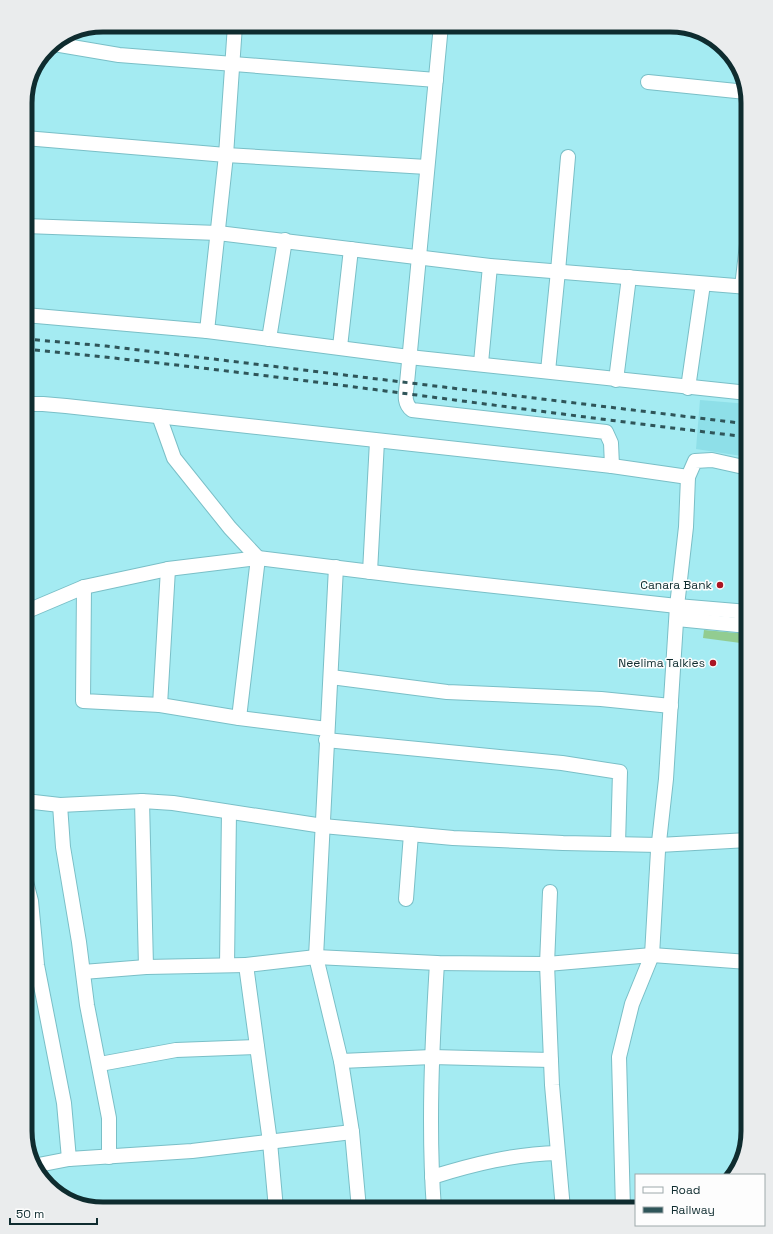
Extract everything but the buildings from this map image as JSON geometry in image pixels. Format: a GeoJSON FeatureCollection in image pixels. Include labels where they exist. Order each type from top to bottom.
{"type":"FeatureCollection","features":[{"type":"Feature","properties":{"kind":"street"},"geometry":{"type":"LineString","coordinates":[[207,331],[226,155],[235,32]]}},
{"type":"Feature","properties":{"kind":"street"},"geometry":{"type":"LineString","coordinates":[[440,32],[406,401],[412,410],[606,432],[611,443],[612,466]]}},
{"type":"Feature","properties":{"kind":"street"},"geometry":{"type":"LineString","coordinates":[[62,45],[119,55],[436,80]]}},
{"type":"Feature","properties":{"kind":"street"},"geometry":{"type":"LineString","coordinates":[[648,82],[740,91]]}},
{"type":"Feature","properties":{"kind":"street"},"geometry":{"type":"LineString","coordinates":[[32,139],[226,155],[428,167]]}},
{"type":"Feature","properties":{"kind":"street"},"geometry":{"type":"LineString","coordinates":[[548,371],[568,157]]}},
{"type":"Feature","properties":{"kind":"street"},"geometry":{"type":"LineString","coordinates":[[32,226],[218,233],[490,266],[741,287]]}},
{"type":"Feature","properties":{"kind":"street"},"geometry":{"type":"LineString","coordinates":[[269,339],[285,240]]}},
{"type":"Feature","properties":{"kind":"street"},"geometry":{"type":"LineString","coordinates":[[340,347],[350,249]]}},
{"type":"Feature","properties":{"kind":"street"},"geometry":{"type":"LineString","coordinates":[[481,363],[490,266]]}},
{"type":"Feature","properties":{"kind":"street"},"geometry":{"type":"LineString","coordinates":[[616,380],[629,277]]}},
{"type":"Feature","properties":{"kind":"street"},"geometry":{"type":"LineString","coordinates":[[688,388],[703,284]]}},
{"type":"Feature","properties":{"kind":"street"},"geometry":{"type":"LineString","coordinates":[[32,316],[207,331],[616,380],[741,392]]}},
{"type":"Feature","properties":{"kind":"street"},"geometry":{"type":"LineString","coordinates":[[32,404],[159,416],[612,466],[688,477]]}},
{"type":"Feature","properties":{"kind":"street"},"geometry":{"type":"LineString","coordinates":[[159,416],[174,458],[230,528],[258,558],[239,718]]}},
{"type":"Feature","properties":{"kind":"street"},"geometry":{"type":"LineString","coordinates":[[370,572],[377,440]]}},
{"type":"Feature","properties":{"kind":"street"},"geometry":{"type":"LineString","coordinates":[[623,1202],[619,1057],[632,1004],[652,955],[677,613],[686,527],[688,477],[695,461],[712,460],[741,466]]}},
{"type":"Feature","properties":{"kind":"street"},"geometry":{"type":"LineString","coordinates":[[32,609],[84,587],[168,569],[258,558],[336,567],[677,613],[741,625]]}},
{"type":"Feature","properties":{"kind":"street"},"geometry":{"type":"LineString","coordinates":[[336,567],[331,677],[326,735],[316,957],[341,1061],[352,1132],[358,1202]]}},
{"type":"Feature","properties":{"kind":"street"},"geometry":{"type":"LineString","coordinates":[[160,705],[168,569]]}},
{"type":"Feature","properties":{"kind":"street"},"geometry":{"type":"LineString","coordinates":[[84,587],[83,701],[160,705],[239,718],[326,735],[562,763],[620,772],[618,844]]}},
{"type":"Feature","properties":{"kind":"street"},"geometry":{"type":"LineString","coordinates":[[677,613],[706,608],[741,611]]}},
{"type":"Feature","properties":{"kind":"street"},"geometry":{"type":"LineString","coordinates":[[331,677],[447,692],[601,699],[671,706]]}},
{"type":"Feature","properties":{"kind":"street"},"geometry":{"type":"LineString","coordinates":[[32,802],[60,805],[142,801],[173,803],[323,826],[469,839],[659,845],[741,840]]}},
{"type":"Feature","properties":{"kind":"street"},"geometry":{"type":"LineString","coordinates":[[142,801],[146,967]]}},
{"type":"Feature","properties":{"kind":"street"},"geometry":{"type":"LineString","coordinates":[[60,805],[63,847],[87,1005],[100,1064],[109,1118],[109,1157]]}},
{"type":"Feature","properties":{"kind":"street"},"geometry":{"type":"LineString","coordinates":[[227,965],[229,812]]}},
{"type":"Feature","properties":{"kind":"street"},"geometry":{"type":"LineString","coordinates":[[406,899],[410,834]]}},
{"type":"Feature","properties":{"kind":"street"},"geometry":{"type":"LineString","coordinates":[[550,892],[547,964],[551,1060],[562,1202]]}},
{"type":"Feature","properties":{"kind":"street"},"geometry":{"type":"LineString","coordinates":[[32,910],[38,965],[64,1103],[69,1159]]}},
{"type":"Feature","properties":{"kind":"street"},"geometry":{"type":"LineString","coordinates":[[83,972],[146,967],[246,965],[316,957],[437,963],[547,964],[652,955],[741,961]]}},
{"type":"Feature","properties":{"kind":"street"},"geometry":{"type":"LineString","coordinates":[[434,1202],[432,1177],[432,1057],[437,963]]}},
{"type":"Feature","properties":{"kind":"street"},"geometry":{"type":"LineString","coordinates":[[246,965],[270,1142],[275,1202]]}},
{"type":"Feature","properties":{"kind":"street"},"geometry":{"type":"LineString","coordinates":[[100,1064],[176,1050],[257,1047]]}},
{"type":"Feature","properties":{"kind":"street"},"geometry":{"type":"LineString","coordinates":[[341,1061],[432,1057],[551,1060]]}},
{"type":"Feature","properties":{"kind":"street"},"geometry":{"type":"LineString","coordinates":[[41,1165],[69,1159],[192,1151],[352,1132]]}},
{"type":"Feature","properties":{"kind":"street"},"geometry":{"type":"LineString","coordinates":[[432,1177],[501,1158],[530,1154],[558,1153]]}},
{"type":"Feature","properties":{"kind":"shaded area"},"geometry":{"type":"Polygon","coordinates":[[[700,400],[741,403],[741,456],[696,449],[700,400]]]}},
{"type":"Feature","properties":{"kind":"railway"},"geometry":{"type":"LineString","coordinates":[[32,340],[106,346],[741,423]]}},
{"type":"Feature","properties":{"kind":"railway"},"geometry":{"type":"LineString","coordinates":[[32,350],[116,358],[297,380],[741,436]]}},
{"type":"Feature","properties":{"kind":"place","name":"Canara Bank"},"geometry":{"type":"Point","coordinates":[720,585]}},
{"type":"Feature","properties":{"kind":"place","name":"Neelima Talkies"},"geometry":{"type":"Point","coordinates":[713,663]}}]}
